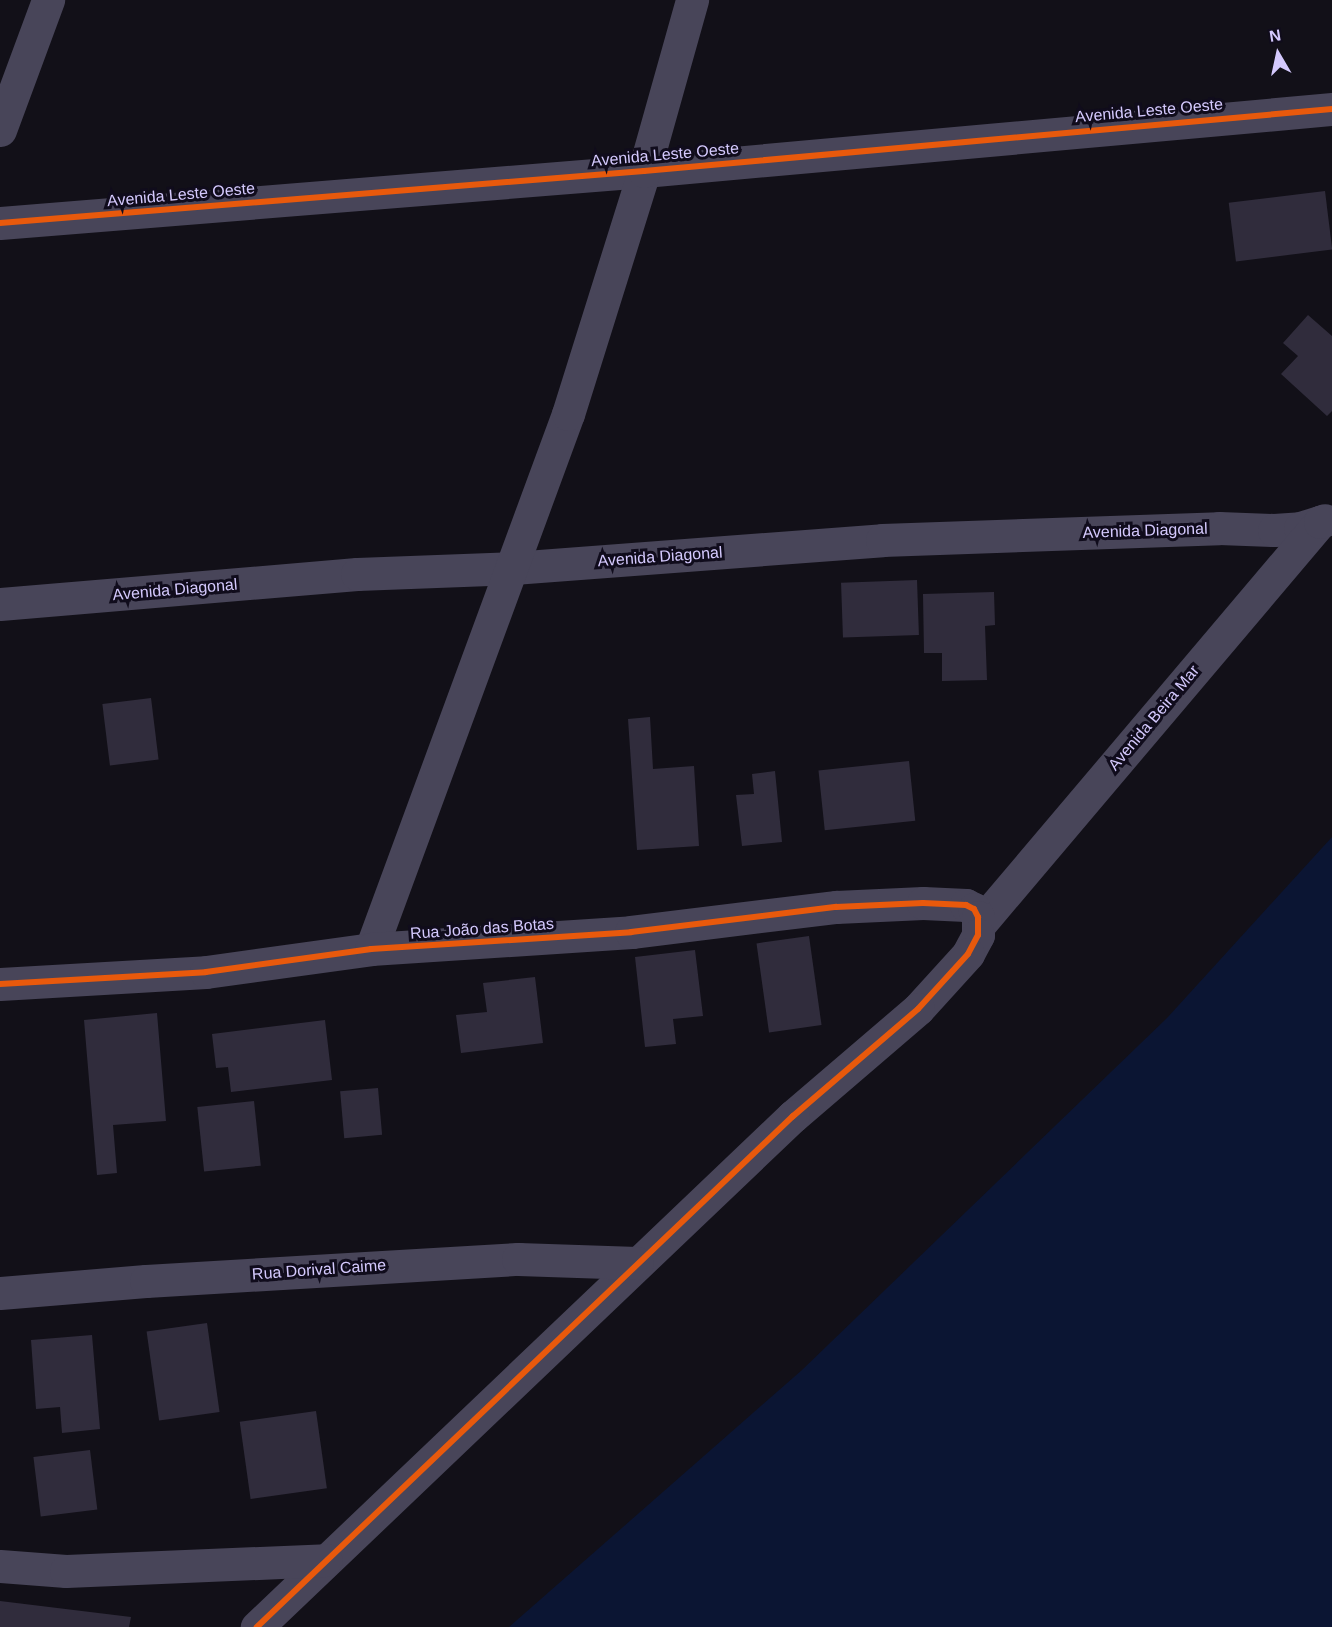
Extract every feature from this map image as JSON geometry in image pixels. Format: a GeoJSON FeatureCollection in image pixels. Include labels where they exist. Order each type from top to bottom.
{"type":"FeatureCollection","features":[{"type":"Feature","properties":{"kind":"street"},"geometry":{"type":"LineString","coordinates":[[0,129],[48,0]]}},
{"type":"Feature","properties":{"kind":"street"},"geometry":{"type":"LineString","coordinates":[[371,949],[568,414],[644,171],[692,0]]}},
{"type":"Feature","properties":{"kind":"street","name":"Avenida Leste Oeste"},"geometry":{"type":"LineString","coordinates":[[0,223],[644,171],[1332,109]]}},
{"type":"Feature","properties":{"kind":"street","name":"Avenida Diagonal"},"geometry":{"type":"LineString","coordinates":[[0,604],[357,574],[513,568],[882,540],[1219,528],[1274,530],[1300,528],[1326,519]]}},
{"type":"Feature","properties":{"kind":"street","name":"Avenida Beira Mar"},"geometry":{"type":"LineString","coordinates":[[257,1627],[793,1116],[918,1010],[968,954],[978,935],[972,915],[1326,519]]}},
{"type":"Feature","properties":{"kind":"street","name":"Rua João das Botas"},"geometry":{"type":"LineString","coordinates":[[0,984],[206,972],[371,949],[631,932],[836,908],[923,903],[972,915]]}},
{"type":"Feature","properties":{"kind":"street","name":"Rua Dorival Caime"},"geometry":{"type":"LineString","coordinates":[[0,1293],[146,1281],[518,1259],[638,1263]]}},
{"type":"Feature","properties":{"kind":"street"},"geometry":{"type":"LineString","coordinates":[[0,1566],[66,1571],[326,1560]]}},
{"type":"Feature","properties":{"kind":"water"},"geometry":{"type":"Polygon","coordinates":[[[1332,837],[1332,1627],[509,1627],[802,1370],[1167,1018],[1332,837]]]}},
{"type":"Feature","properties":{"kind":"building"},"geometry":{"type":"Polygon","coordinates":[[[1325,191],[1332,250],[1236,261],[1229,203],[1325,191]]]}},
{"type":"Feature","properties":{"kind":"building"},"geometry":{"type":"Polygon","coordinates":[[[1308,315],[1332,336],[1332,411],[1327,416],[1281,374],[1298,356],[1283,343],[1308,315]]]}},
{"type":"Feature","properties":{"kind":"building"},"geometry":{"type":"Polygon","coordinates":[[[917,580],[919,635],[843,638],[841,583],[917,580]]]}},
{"type":"Feature","properties":{"kind":"building"},"geometry":{"type":"Polygon","coordinates":[[[994,592],[995,625],[985,626],[987,680],[942,681],[942,653],[924,653],[923,594],[994,592]]]}},
{"type":"Feature","properties":{"kind":"building"},"geometry":{"type":"Polygon","coordinates":[[[151,698],[159,760],[110,766],[102,704],[151,698]]]}},
{"type":"Feature","properties":{"kind":"building"},"geometry":{"type":"Polygon","coordinates":[[[650,717],[653,769],[694,766],[699,846],[637,850],[628,719],[650,717]]]}},
{"type":"Feature","properties":{"kind":"building"},"geometry":{"type":"Polygon","coordinates":[[[909,761],[915,821],[825,830],[818,771],[909,761]]]}},
{"type":"Feature","properties":{"kind":"building"},"geometry":{"type":"Polygon","coordinates":[[[775,771],[782,842],[742,846],[736,795],[754,794],[752,774],[775,771]]]}},
{"type":"Feature","properties":{"kind":"building"},"geometry":{"type":"Polygon","coordinates":[[[809,936],[822,1025],[769,1033],[757,943],[809,936]]]}},
{"type":"Feature","properties":{"kind":"building"},"geometry":{"type":"Polygon","coordinates":[[[695,950],[703,1016],[673,1019],[676,1044],[645,1047],[635,957],[695,950]]]}},
{"type":"Feature","properties":{"kind":"building"},"geometry":{"type":"Polygon","coordinates":[[[535,977],[543,1043],[461,1053],[456,1015],[487,1012],[483,983],[535,977]]]}},
{"type":"Feature","properties":{"kind":"building"},"geometry":{"type":"Polygon","coordinates":[[[157,1013],[166,1121],[113,1125],[117,1173],[97,1175],[84,1020],[157,1013]]]}},
{"type":"Feature","properties":{"kind":"building"},"geometry":{"type":"Polygon","coordinates":[[[325,1020],[332,1080],[231,1092],[228,1067],[216,1068],[212,1034],[325,1020]]]}},
{"type":"Feature","properties":{"kind":"building"},"geometry":{"type":"Polygon","coordinates":[[[378,1088],[382,1135],[344,1138],[340,1091],[378,1088]]]}},
{"type":"Feature","properties":{"kind":"building"},"geometry":{"type":"Polygon","coordinates":[[[254,1101],[261,1166],[204,1172],[197,1107],[254,1101]]]}},
{"type":"Feature","properties":{"kind":"building"},"geometry":{"type":"Polygon","coordinates":[[[207,1323],[220,1412],[159,1421],[147,1331],[207,1323]]]}},
{"type":"Feature","properties":{"kind":"building"},"geometry":{"type":"Polygon","coordinates":[[[92,1335],[100,1429],[62,1433],[60,1407],[36,1409],[31,1340],[92,1335]]]}},
{"type":"Feature","properties":{"kind":"building"},"geometry":{"type":"Polygon","coordinates":[[[316,1411],[327,1488],[251,1499],[240,1422],[316,1411]]]}},
{"type":"Feature","properties":{"kind":"building"},"geometry":{"type":"Polygon","coordinates":[[[90,1450],[97,1510],[41,1516],[33,1457],[90,1450]]]}},
{"type":"Feature","properties":{"kind":"building"},"geometry":{"type":"Polygon","coordinates":[[[0,1601],[131,1617],[129,1627],[0,1627],[0,1601]]]}},
{"type":"Feature","properties":{"kind":"cycle path"},"geometry":{"type":"LineString","coordinates":[[0,223],[644,171],[1332,109]]}},
{"type":"Feature","properties":{"kind":"cycle path"},"geometry":{"type":"LineString","coordinates":[[0,984],[206,972],[371,949],[631,932],[836,907],[923,903],[966,905],[974,909],[978,917],[978,935],[968,954],[918,1009],[793,1116],[257,1627]]}}]}
